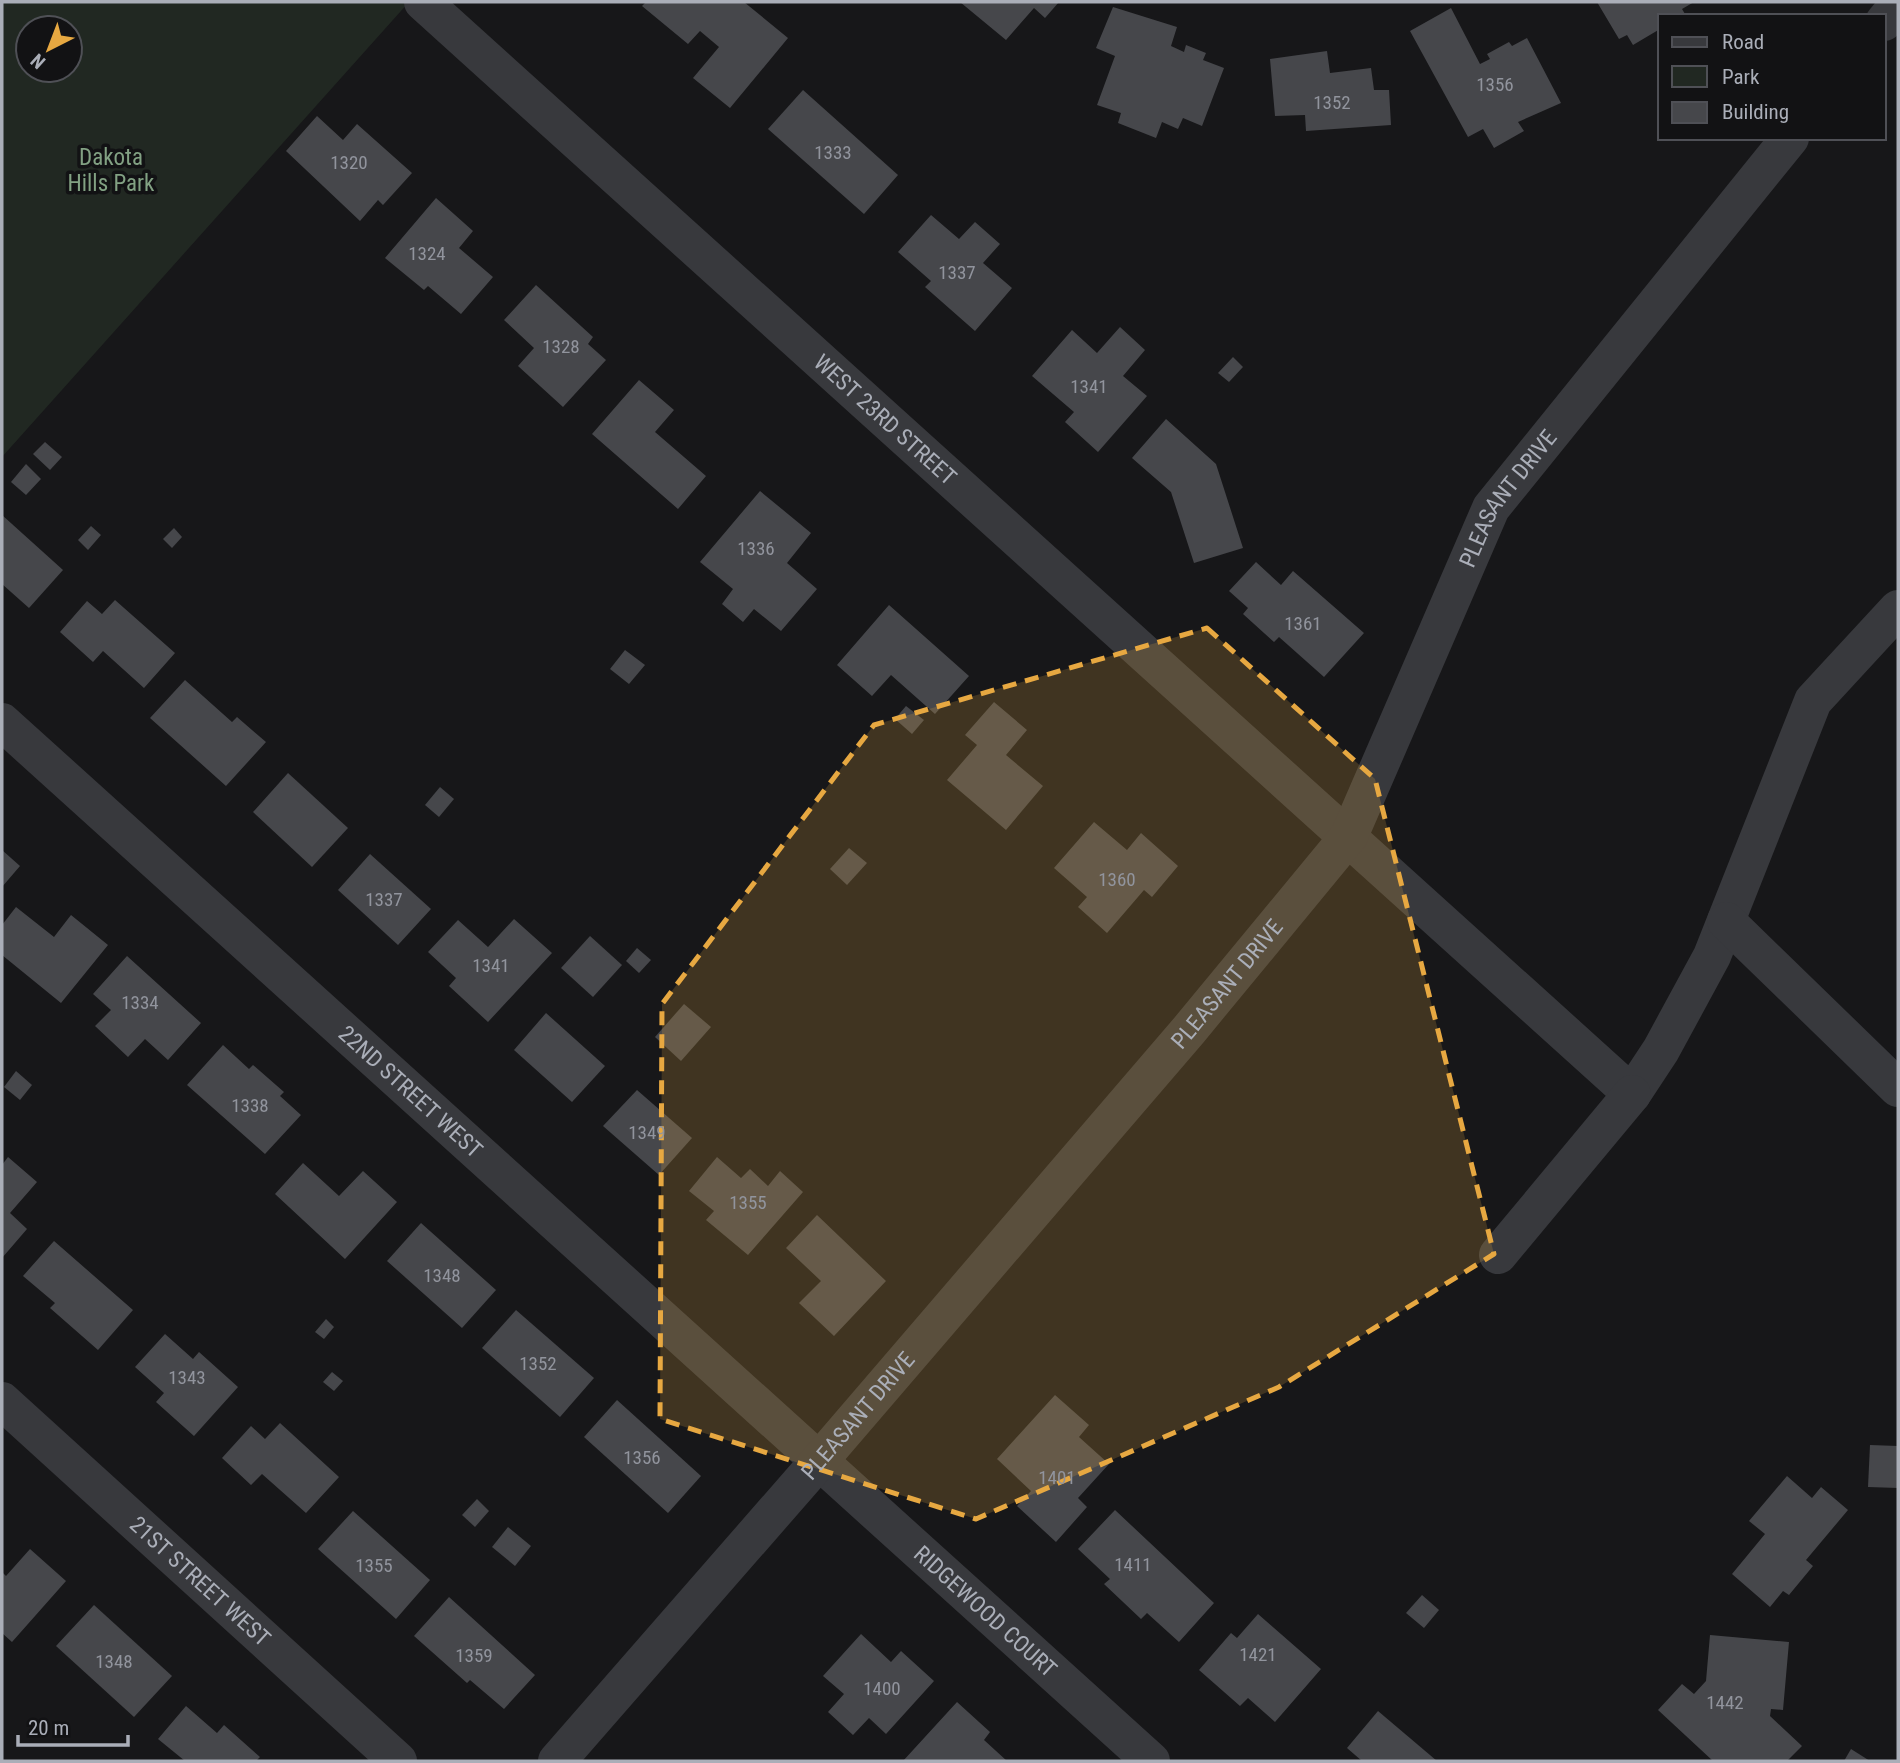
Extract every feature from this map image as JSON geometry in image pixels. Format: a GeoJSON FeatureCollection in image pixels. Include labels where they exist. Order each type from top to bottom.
{"type":"FeatureCollection","features":[{"type":"Feature","properties":{"kind":"street","name":"WEST 23RD STREET"},"geometry":{"type":"LineString","coordinates":[[423,2],[1632,1094]]}},
{"type":"Feature","properties":{"kind":"street"},"geometry":{"type":"LineString","coordinates":[[1886,20],[1898,5]]}},
{"type":"Feature","properties":{"kind":"street","name":"PLEASANT DRIVE"},"geometry":{"type":"LineString","coordinates":[[557,1761],[1189,1030],[1349,836],[1491,508],[1788,140]]}},
{"type":"Feature","properties":{"kind":"street"},"geometry":{"type":"LineString","coordinates":[[1498,1255],[1632,1094],[1661,1051],[1712,956],[1813,701],[1898,609]]}},
{"type":"Feature","properties":{"kind":"street","name":"22ND STREET WEST"},"geometry":{"type":"LineString","coordinates":[[2,722],[819,1461]]}},
{"type":"Feature","properties":{"kind":"street"},"geometry":{"type":"LineString","coordinates":[[1726,921],[1898,1088]]}},
{"type":"Feature","properties":{"kind":"street","name":"21ST STREET WEST"},"geometry":{"type":"LineString","coordinates":[[2,1401],[398,1761]]}},
{"type":"Feature","properties":{"kind":"street","name":"RIDGEWOOD COURT"},"geometry":{"type":"LineString","coordinates":[[819,1461],[1151,1761]]}},
{"type":"Feature","properties":{"kind":"highlighted area"},"geometry":{"type":"Polygon","coordinates":[[[1207,628],[1375,779],[1494,1254],[1279,1387],[976,1519],[660,1419],[662,1004],[874,725],[1207,628]]]}},
{"type":"Feature","properties":{"kind":"green space","name":"Dakota Hills Park"},"geometry":{"type":"Polygon","coordinates":[[[2,2],[409,2],[2,457],[2,2]]]}},
{"type":"Feature","properties":{"kind":"building"},"geometry":{"type":"Polygon","coordinates":[[[646,2],[744,2],[788,38],[730,108],[693,78],[719,47],[700,31],[688,44],[642,6],[646,2]]]}},
{"type":"Feature","properties":{"kind":"building"},"geometry":{"type":"Polygon","coordinates":[[[960,2],[1059,2],[1045,18],[1034,8],[1006,40],[960,2]]]}},
{"type":"Feature","properties":{"kind":"building"},"geometry":{"type":"Polygon","coordinates":[[[1597,2],[1694,2],[1682,9],[1685,14],[1658,14],[1658,30],[1633,45],[1627,35],[1619,39],[1597,2]]]}},
{"type":"Feature","properties":{"kind":"building"},"geometry":{"type":"Polygon","coordinates":[[[1113,7],[1177,27],[1171,46],[1184,52],[1186,45],[1206,53],[1203,60],[1224,68],[1202,126],[1183,118],[1178,129],[1162,122],[1156,138],[1118,123],[1121,113],[1097,105],[1115,56],[1096,48],[1113,7]]]}},
{"type":"Feature","properties":{"kind":"building"},"geometry":{"type":"Polygon","coordinates":[[[1451,8],[1480,64],[1490,59],[1487,54],[1509,42],[1512,46],[1527,38],[1561,103],[1518,122],[1524,131],[1494,148],[1483,129],[1468,137],[1410,31],[1451,8]]]}},
{"type":"Feature","properties":{"kind":"building"},"geometry":{"type":"Polygon","coordinates":[[[1327,51],[1330,73],[1371,68],[1374,90],[1389,90],[1391,125],[1306,131],[1305,115],[1275,116],[1270,59],[1327,51]]]}},
{"type":"Feature","properties":{"kind":"building"},"geometry":{"type":"Polygon","coordinates":[[[803,90],[898,175],[864,214],[768,129],[803,90]]]}},
{"type":"Feature","properties":{"kind":"building"},"geometry":{"type":"Polygon","coordinates":[[[317,116],[343,140],[357,124],[412,173],[383,205],[378,200],[360,221],[286,151],[317,116]]]}},
{"type":"Feature","properties":{"kind":"building"},"geometry":{"type":"Polygon","coordinates":[[[436,198],[473,231],[459,248],[493,277],[461,314],[428,286],[424,290],[385,258],[436,198]]]}},
{"type":"Feature","properties":{"kind":"building"},"geometry":{"type":"Polygon","coordinates":[[[931,215],[959,239],[975,222],[1000,244],[983,263],[1012,288],[975,331],[925,287],[931,281],[898,252],[931,215]]]}},
{"type":"Feature","properties":{"kind":"building"},"geometry":{"type":"Polygon","coordinates":[[[536,285],[593,337],[588,344],[606,360],[563,407],[518,366],[534,348],[504,320],[536,285]]]}},
{"type":"Feature","properties":{"kind":"building"},"geometry":{"type":"Polygon","coordinates":[[[1120,327],[1145,350],[1123,376],[1147,396],[1098,452],[1065,422],[1074,412],[1032,376],[1072,330],[1097,353],[1120,327]]]}},
{"type":"Feature","properties":{"kind":"building"},"geometry":{"type":"Polygon","coordinates":[[[1233,357],[1243,367],[1229,382],[1218,373],[1233,357]]]}},
{"type":"Feature","properties":{"kind":"building"},"geometry":{"type":"Polygon","coordinates":[[[639,380],[674,410],[655,432],[706,476],[678,509],[592,434],[639,380]]]}},
{"type":"Feature","properties":{"kind":"building"},"geometry":{"type":"Polygon","coordinates":[[[1166,419],[1216,464],[1243,548],[1194,563],[1171,492],[1132,458],[1166,419]]]}},
{"type":"Feature","properties":{"kind":"building"},"geometry":{"type":"Polygon","coordinates":[[[45,442],[62,457],[50,470],[33,454],[45,442]]]}},
{"type":"Feature","properties":{"kind":"building"},"geometry":{"type":"Polygon","coordinates":[[[26,464],[41,479],[26,495],[11,482],[26,464]]]}},
{"type":"Feature","properties":{"kind":"building"},"geometry":{"type":"Polygon","coordinates":[[[760,491],[811,533],[787,563],[817,589],[781,631],[754,609],[743,622],[722,604],[733,589],[700,562],[760,491]]]}},
{"type":"Feature","properties":{"kind":"building"},"geometry":{"type":"Polygon","coordinates":[[[2,515],[63,570],[29,608],[2,584],[2,515]]]}},
{"type":"Feature","properties":{"kind":"building"},"geometry":{"type":"Polygon","coordinates":[[[91,526],[101,535],[88,550],[78,540],[91,526]]]}},
{"type":"Feature","properties":{"kind":"building"},"geometry":{"type":"Polygon","coordinates":[[[174,528],[182,537],[172,548],[163,539],[174,528]]]}},
{"type":"Feature","properties":{"kind":"building"},"geometry":{"type":"Polygon","coordinates":[[[1256,562],[1281,585],[1293,571],[1364,633],[1324,677],[1279,637],[1274,642],[1243,614],[1248,608],[1229,591],[1256,562]]]}},
{"type":"Feature","properties":{"kind":"building"},"geometry":{"type":"Polygon","coordinates":[[[115,600],[175,653],[144,688],[103,651],[93,662],[60,632],[87,601],[102,614],[115,600]]]}},
{"type":"Feature","properties":{"kind":"building"},"geometry":{"type":"Polygon","coordinates":[[[889,605],[969,676],[935,714],[891,675],[872,696],[837,665],[889,605]]]}},
{"type":"Feature","properties":{"kind":"building"},"geometry":{"type":"Polygon","coordinates":[[[625,650],[645,665],[629,684],[610,669],[625,650]]]}},
{"type":"Feature","properties":{"kind":"building"},"geometry":{"type":"Polygon","coordinates":[[[185,680],[232,722],[237,717],[266,742],[226,786],[150,718],[185,680]]]}},
{"type":"Feature","properties":{"kind":"building"},"geometry":{"type":"Polygon","coordinates":[[[994,702],[1027,730],[1006,755],[1043,786],[1006,830],[947,780],[977,745],[965,735],[994,702]]]}},
{"type":"Feature","properties":{"kind":"building"},"geometry":{"type":"Polygon","coordinates":[[[906,706],[924,720],[912,734],[895,719],[906,706]]]}},
{"type":"Feature","properties":{"kind":"building"},"geometry":{"type":"Polygon","coordinates":[[[288,773],[348,828],[312,867],[253,812],[288,773]]]}},
{"type":"Feature","properties":{"kind":"building"},"geometry":{"type":"Polygon","coordinates":[[[440,787],[454,799],[439,817],[425,805],[440,787]]]}},
{"type":"Feature","properties":{"kind":"building"},"geometry":{"type":"Polygon","coordinates":[[[1094,822],[1127,850],[1141,833],[1178,866],[1152,897],[1144,890],[1107,933],[1078,907],[1087,897],[1054,868],[1094,822]]]}},
{"type":"Feature","properties":{"kind":"building"},"geometry":{"type":"Polygon","coordinates":[[[849,848],[867,863],[847,885],[830,869],[849,848]]]}},
{"type":"Feature","properties":{"kind":"building"},"geometry":{"type":"Polygon","coordinates":[[[2,850],[20,866],[2,887],[2,850]]]}},
{"type":"Feature","properties":{"kind":"building"},"geometry":{"type":"Polygon","coordinates":[[[370,854],[431,909],[398,945],[338,890],[370,854]]]}},
{"type":"Feature","properties":{"kind":"building"},"geometry":{"type":"Polygon","coordinates":[[[16,907],[54,937],[71,915],[108,945],[61,1003],[2,955],[2,925],[16,907]]]}},
{"type":"Feature","properties":{"kind":"building"},"geometry":{"type":"Polygon","coordinates":[[[514,919],[552,953],[488,1022],[449,986],[456,978],[428,952],[458,920],[488,947],[514,919]]]}},
{"type":"Feature","properties":{"kind":"building"},"geometry":{"type":"Polygon","coordinates":[[[590,936],[622,965],[593,997],[561,968],[590,936]]]}},
{"type":"Feature","properties":{"kind":"building"},"geometry":{"type":"Polygon","coordinates":[[[637,948],[651,960],[639,973],[626,961],[637,948]]]}},
{"type":"Feature","properties":{"kind":"building"},"geometry":{"type":"Polygon","coordinates":[[[127,956],[201,1023],[168,1060],[145,1039],[128,1057],[95,1026],[111,1010],[93,994],[127,956]]]}},
{"type":"Feature","properties":{"kind":"building"},"geometry":{"type":"Polygon","coordinates":[[[684,1004],[711,1027],[681,1061],[655,1037],[684,1004]]]}},
{"type":"Feature","properties":{"kind":"building"},"geometry":{"type":"Polygon","coordinates":[[[546,1013],[605,1066],[572,1102],[514,1050],[546,1013]]]}},
{"type":"Feature","properties":{"kind":"building"},"geometry":{"type":"Polygon","coordinates":[[[223,1045],[249,1069],[253,1065],[284,1092],[280,1096],[301,1115],[265,1154],[187,1085],[223,1045]]]}},
{"type":"Feature","properties":{"kind":"building"},"geometry":{"type":"Polygon","coordinates":[[[16,1071],[32,1085],[20,1100],[4,1087],[16,1071]]]}},
{"type":"Feature","properties":{"kind":"building"},"geometry":{"type":"Polygon","coordinates":[[[637,1090],[692,1138],[659,1175],[603,1126],[637,1090]]]}},
{"type":"Feature","properties":{"kind":"building"},"geometry":{"type":"Polygon","coordinates":[[[8,1157],[37,1182],[10,1213],[27,1229],[2,1258],[2,1165],[8,1157]]]}},
{"type":"Feature","properties":{"kind":"building"},"geometry":{"type":"Polygon","coordinates":[[[717,1157],[741,1178],[750,1169],[768,1186],[780,1171],[803,1192],[748,1255],[706,1220],[714,1211],[689,1191],[717,1157]]]}},
{"type":"Feature","properties":{"kind":"building"},"geometry":{"type":"Polygon","coordinates":[[[303,1163],[339,1196],[363,1171],[397,1202],[345,1259],[275,1194],[303,1163]]]}},
{"type":"Feature","properties":{"kind":"building"},"geometry":{"type":"Polygon","coordinates":[[[817,1215],[886,1281],[834,1336],[799,1303],[821,1281],[786,1248],[817,1215]]]}},
{"type":"Feature","properties":{"kind":"building"},"geometry":{"type":"Polygon","coordinates":[[[421,1223],[496,1290],[462,1328],[387,1261],[421,1223]]]}},
{"type":"Feature","properties":{"kind":"building"},"geometry":{"type":"Polygon","coordinates":[[[54,1241],[133,1310],[98,1350],[50,1308],[55,1303],[23,1276],[54,1241]]]}},
{"type":"Feature","properties":{"kind":"building"},"geometry":{"type":"Polygon","coordinates":[[[516,1310],[594,1378],[560,1417],[482,1348],[516,1310]]]}},
{"type":"Feature","properties":{"kind":"building"},"geometry":{"type":"Polygon","coordinates":[[[326,1319],[334,1327],[324,1339],[315,1332],[326,1319]]]}},
{"type":"Feature","properties":{"kind":"building"},"geometry":{"type":"Polygon","coordinates":[[[165,1334],[193,1359],[199,1352],[238,1387],[194,1436],[156,1402],[164,1393],[135,1367],[165,1334]]]}},
{"type":"Feature","properties":{"kind":"building"},"geometry":{"type":"Polygon","coordinates":[[[332,1372],[343,1381],[334,1391],[323,1382],[332,1372]]]}},
{"type":"Feature","properties":{"kind":"building"},"geometry":{"type":"Polygon","coordinates":[[[1055,1395],[1089,1425],[1079,1437],[1109,1464],[1078,1498],[1087,1507],[1056,1542],[1017,1506],[1031,1491],[997,1459],[1055,1395]]]}},
{"type":"Feature","properties":{"kind":"building"},"geometry":{"type":"Polygon","coordinates":[[[617,1400],[701,1476],[668,1513],[584,1437],[617,1400]]]}},
{"type":"Feature","properties":{"kind":"building"},"geometry":{"type":"Polygon","coordinates":[[[280,1423],[339,1477],[306,1513],[262,1474],[251,1485],[222,1458],[251,1426],[265,1439],[280,1423]]]}},
{"type":"Feature","properties":{"kind":"building"},"geometry":{"type":"Polygon","coordinates":[[[1870,1445],[1898,1446],[1898,1488],[1868,1487],[1870,1445]]]}},
{"type":"Feature","properties":{"kind":"building"},"geometry":{"type":"Polygon","coordinates":[[[1787,1476],[1812,1498],[1821,1487],[1848,1510],[1806,1560],[1813,1566],[1789,1595],[1783,1591],[1770,1607],[1732,1574],[1765,1534],[1749,1521],[1787,1476]]]}},
{"type":"Feature","properties":{"kind":"building"},"geometry":{"type":"Polygon","coordinates":[[[477,1499],[489,1511],[475,1527],[462,1515],[477,1499]]]}},
{"type":"Feature","properties":{"kind":"building"},"geometry":{"type":"Polygon","coordinates":[[[1115,1510],[1214,1603],[1179,1642],[1147,1613],[1141,1619],[1104,1584],[1110,1579],[1078,1549],[1115,1510]]]}},
{"type":"Feature","properties":{"kind":"building"},"geometry":{"type":"Polygon","coordinates":[[[353,1511],[430,1580],[396,1619],[318,1549],[353,1511]]]}},
{"type":"Feature","properties":{"kind":"building"},"geometry":{"type":"Polygon","coordinates":[[[508,1527],[531,1546],[515,1566],[492,1547],[508,1527]]]}},
{"type":"Feature","properties":{"kind":"building"},"geometry":{"type":"Polygon","coordinates":[[[30,1549],[66,1581],[12,1642],[2,1633],[2,1572],[6,1576],[30,1549]]]}},
{"type":"Feature","properties":{"kind":"building"},"geometry":{"type":"Polygon","coordinates":[[[1422,1595],[1439,1610],[1424,1628],[1406,1613],[1422,1595]]]}},
{"type":"Feature","properties":{"kind":"building"},"geometry":{"type":"Polygon","coordinates":[[[449,1597],[535,1675],[504,1709],[470,1680],[467,1683],[414,1636],[449,1597]]]}},
{"type":"Feature","properties":{"kind":"building"},"geometry":{"type":"Polygon","coordinates":[[[94,1605],[172,1676],[134,1717],[56,1646],[94,1605]]]}},
{"type":"Feature","properties":{"kind":"building"},"geometry":{"type":"Polygon","coordinates":[[[1258,1614],[1321,1669],[1275,1722],[1248,1698],[1240,1706],[1199,1670],[1231,1633],[1237,1638],[1258,1614]]]}},
{"type":"Feature","properties":{"kind":"building"},"geometry":{"type":"Polygon","coordinates":[[[861,1634],[891,1662],[901,1651],[934,1681],[886,1734],[869,1718],[853,1735],[828,1712],[844,1694],[823,1676],[861,1634]]]}},
{"type":"Feature","properties":{"kind":"building"},"geometry":{"type":"Polygon","coordinates":[[[1710,1635],[1789,1642],[1783,1710],[1771,1709],[1770,1716],[1802,1746],[1787,1761],[1713,1761],[1658,1710],[1682,1684],[1694,1694],[1706,1681],[1710,1635]]]}},
{"type":"Feature","properties":{"kind":"building"},"geometry":{"type":"Polygon","coordinates":[[[957,1702],[990,1732],[984,1740],[1007,1761],[903,1761],[957,1702]]]}},
{"type":"Feature","properties":{"kind":"building"},"geometry":{"type":"Polygon","coordinates":[[[186,1706],[217,1733],[224,1725],[260,1757],[256,1761],[185,1761],[158,1739],[186,1706]]]}},
{"type":"Feature","properties":{"kind":"building"},"geometry":{"type":"Polygon","coordinates":[[[1378,1711],[1437,1761],[1362,1761],[1347,1748],[1378,1711]]]}},
{"type":"Feature","properties":{"kind":"building"},"geometry":{"type":"Polygon","coordinates":[[[1851,1749],[1870,1761],[1844,1761],[1851,1749]]]}}]}
